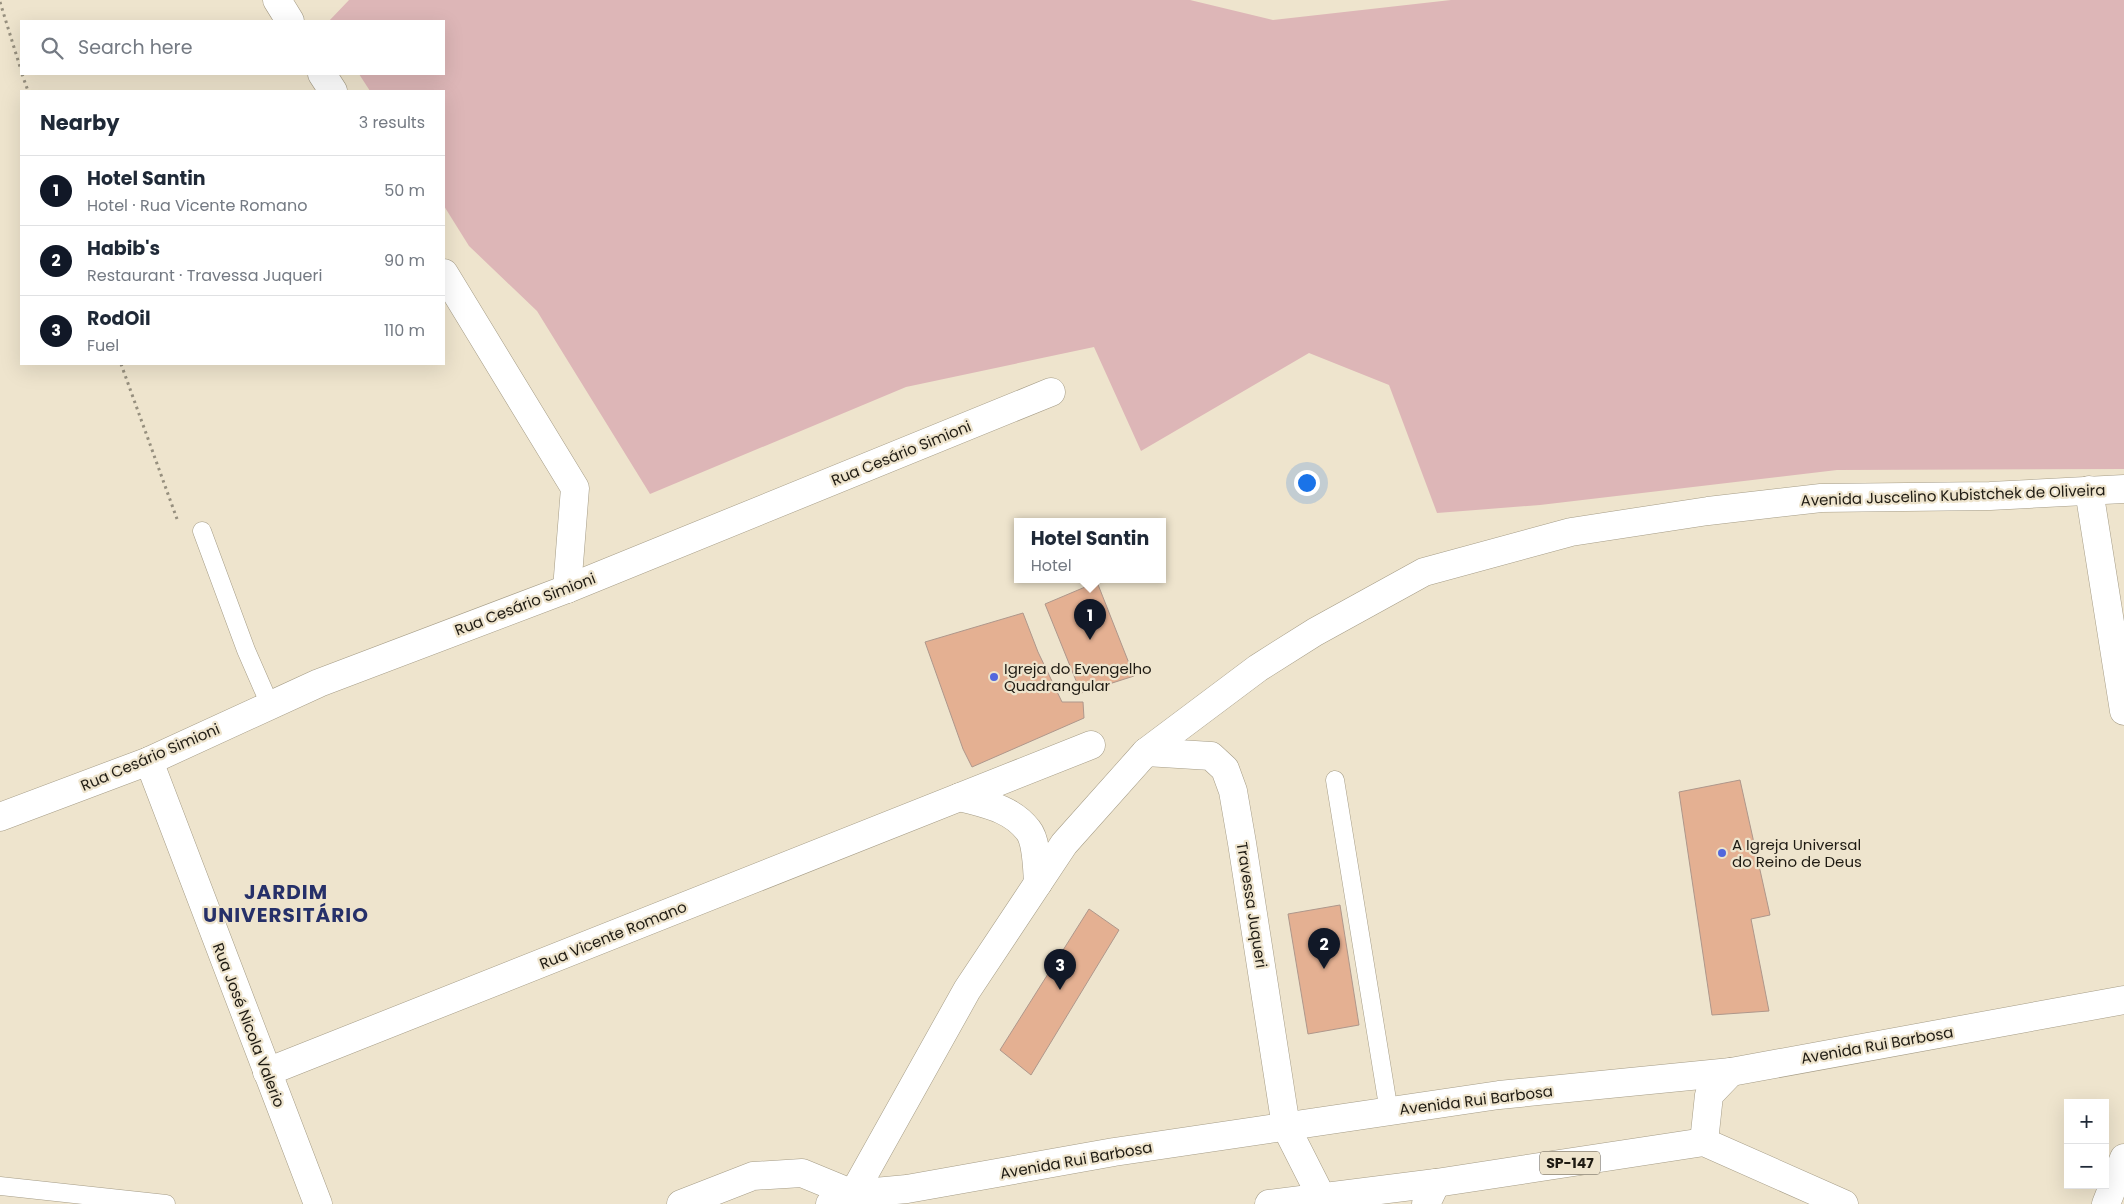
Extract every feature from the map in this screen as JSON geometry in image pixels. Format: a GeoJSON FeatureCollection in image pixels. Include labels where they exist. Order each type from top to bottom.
{"type":"FeatureCollection","features":[{"type":"Feature","properties":{"kind":"street"},"geometry":{"type":"LineString","coordinates":[[277,0],[289,20]]}},
{"type":"Feature","properties":{"kind":"street"},"geometry":{"type":"LineString","coordinates":[[323,75],[332,90]]}},
{"type":"Feature","properties":{"kind":"street"},"geometry":{"type":"LineString","coordinates":[[445,275],[575,488],[567,589]]}},
{"type":"Feature","properties":{"kind":"street","name":"Rua Cesário Simioni"},"geometry":{"type":"LineString","coordinates":[[0,817],[149,761],[319,683],[567,589],[1051,392]]}},
{"type":"Feature","properties":{"kind":"street","name":"Avenida Juscelino Kubistchek de Oliveira"},"geometry":{"type":"LineString","coordinates":[[842,1199],[967,990],[1064,844],[1146,752],[1258,668],[1314,632],[1424,572],[1571,532],[1764,504],[1821,498],[1990,496],[2124,489]]}},
{"type":"Feature","properties":{"kind":"street"},"geometry":{"type":"LineString","coordinates":[[2089,490],[2124,712]]}},
{"type":"Feature","properties":{"kind":"street","name":"Rua Vicente Romano"},"geometry":{"type":"LineString","coordinates":[[267,1072],[1091,745]]}},
{"type":"Feature","properties":{"kind":"street","name":"Travessa Juqueri"},"geometry":{"type":"LineString","coordinates":[[1146,752],[1211,756],[1226,768],[1233,791],[1242,843],[1286,1127],[1324,1201]]}},
{"type":"Feature","properties":{"kind":"street","name":"Rua José Nicola Valerio"},"geometry":{"type":"LineString","coordinates":[[149,761],[318,1204]]}},
{"type":"Feature","properties":{"kind":"street"},"geometry":{"type":"LineString","coordinates":[[960,797],[1004,809],[1029,831],[1035,851],[1038,883]]}},
{"type":"Feature","properties":{"kind":"street","name":"Avenida Rui Barbosa"},"geometry":{"type":"LineString","coordinates":[[842,1199],[1114,1152],[1499,1095],[1731,1072],[2124,1000]]}},
{"type":"Feature","properties":{"kind":"street"},"geometry":{"type":"LineString","coordinates":[[1731,1072],[1710,1095],[1704,1142],[1844,1204]]}},
{"type":"Feature","properties":{"kind":"street","name":"SP-147"},"geometry":{"type":"LineString","coordinates":[[1269,1204],[1431,1194],[1704,1142]]}},
{"type":"Feature","properties":{"kind":"street"},"geometry":{"type":"LineString","coordinates":[[2106,1204],[2124,1158]]}},
{"type":"Feature","properties":{"kind":"street"},"geometry":{"type":"LineString","coordinates":[[681,1204],[753,1176],[802,1173],[842,1199]]}},
{"type":"Feature","properties":{"kind":"lane"},"geometry":{"type":"LineString","coordinates":[[202,531],[246,650],[270,705]]}},
{"type":"Feature","properties":{"kind":"lane"},"geometry":{"type":"LineString","coordinates":[[1335,780],[1389,1112]]}},
{"type":"Feature","properties":{"kind":"lane"},"geometry":{"type":"LineString","coordinates":[[0,1186],[166,1204]]}},
{"type":"Feature","properties":{"kind":"path"},"geometry":{"type":"LineString","coordinates":[[0,2],[20,67]]}},
{"type":"Feature","properties":{"kind":"path"},"geometry":{"type":"LineString","coordinates":[[22,75],[28,90]]}},
{"type":"Feature","properties":{"kind":"path"},"geometry":{"type":"LineString","coordinates":[[121,365],[179,524]]}},
{"type":"Feature","properties":{"kind":"shaded area"},"geometry":{"type":"Polygon","coordinates":[[[349,0],[1190,0],[1273,20],[1451,0],[2124,0],[2124,469],[1837,470],[1540,505],[1437,513],[1389,385],[1309,353],[1141,451],[1094,347],[906,387],[650,494],[537,311],[469,246],[445,208],[445,90],[369,90],[360,75],[445,75],[445,20],[330,20],[349,0]]]}},
{"type":"Feature","properties":{"kind":"building"},"geometry":{"type":"Polygon","coordinates":[[[1097,583],[1134,676],[1081,693],[1045,604],[1097,583]]]}},
{"type":"Feature","properties":{"kind":"building","name":"Igreja do Evengelho Quadrangular"},"geometry":{"type":"Polygon","coordinates":[[[1023,613],[1038,652],[1062,702],[1083,702],[1084,718],[972,767],[963,749],[925,642],[1023,613]]]}},
{"type":"Feature","properties":{"kind":"building","name":"A Igreja Universal do Reino de Deus"},"geometry":{"type":"Polygon","coordinates":[[[1740,780],[1770,915],[1751,919],[1769,1011],[1712,1015],[1679,792],[1740,780]]]}},
{"type":"Feature","properties":{"kind":"building"},"geometry":{"type":"Polygon","coordinates":[[[1340,905],[1359,1025],[1308,1034],[1288,914],[1340,905]]]}},
{"type":"Feature","properties":{"kind":"building"},"geometry":{"type":"Polygon","coordinates":[[[1089,909],[1119,930],[1031,1075],[1000,1050],[1089,909]]]}},
{"type":"Feature","properties":{"kind":"place","name":"Hotel Santin"},"geometry":{"type":"Point","coordinates":[1090,640]}},
{"type":"Feature","properties":{"kind":"place","name":"Igreja do Evengelho Quadrangular"},"geometry":{"type":"Point","coordinates":[994,677]}},
{"type":"Feature","properties":{"kind":"place","name":"A Igreja Universal do Reino de Deus"},"geometry":{"type":"Point","coordinates":[1722,853]}},
{"type":"Feature","properties":{"kind":"place","name":"Habib's"},"geometry":{"type":"Point","coordinates":[1324,969]}},
{"type":"Feature","properties":{"kind":"place","name":"RodOil"},"geometry":{"type":"Point","coordinates":[1060,990]}},
{"type":"Feature","properties":{"kind":"district","name":"JARDIM UNIVERSITÁRIO"},"geometry":{"type":"Point","coordinates":[286,904]}}]}
